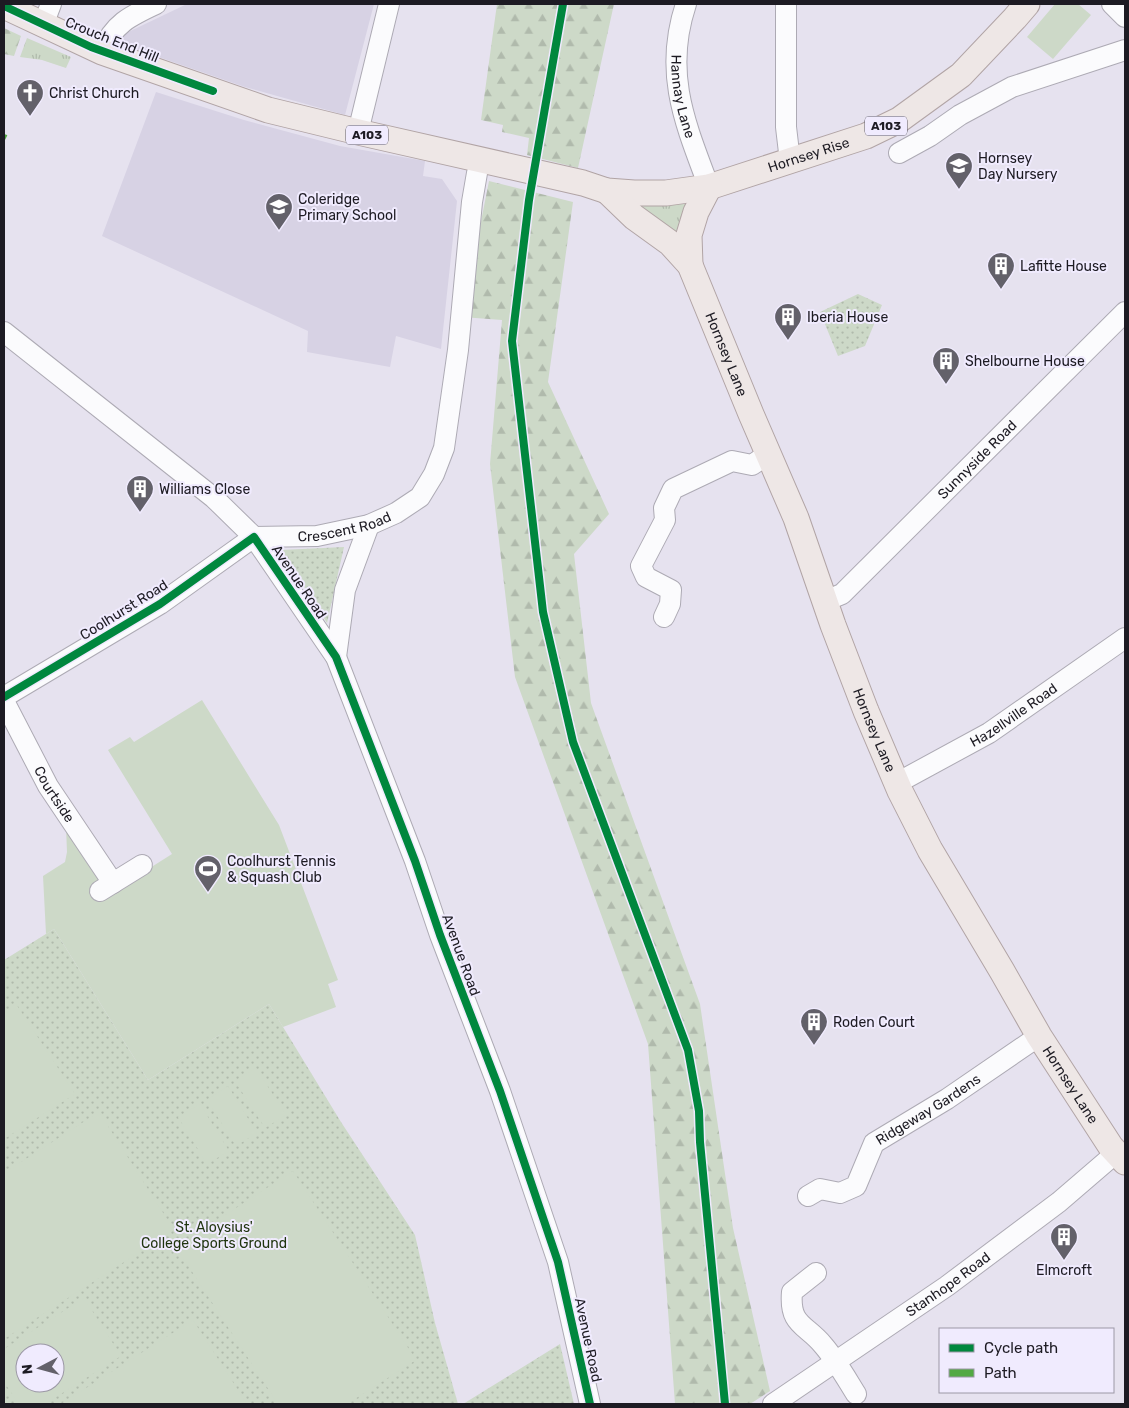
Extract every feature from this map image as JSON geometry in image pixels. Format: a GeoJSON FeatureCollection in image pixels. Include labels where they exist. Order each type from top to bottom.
{"type":"FeatureCollection","features":[{"type":"Feature","properties":{"kind":"main road","name":"Hornsey Rise"},"geometry":{"type":"LineString","coordinates":[[634,194],[666,193],[709,187],[866,136],[900,120],[961,75],[1027,4]]}},
{"type":"Feature","properties":{"kind":"main road","name":"Crouch End Hill"},"geometry":{"type":"LineString","coordinates":[[4,6],[47,14],[102,52],[268,110],[524,169],[607,191],[634,194]]}},
{"type":"Feature","properties":{"kind":"main road","name":"Hornsey Lane"},"geometry":{"type":"LineString","coordinates":[[690,265],[689,235],[696,212],[709,187]]}},
{"type":"Feature","properties":{"kind":"main road","name":"Hornsey Lane"},"geometry":{"type":"LineString","coordinates":[[607,191],[623,208],[670,243],[690,265],[796,518],[866,711],[897,783],[930,850],[1002,971],[1038,1036],[1122,1156]]}},
{"type":"Feature","properties":{"kind":"main road","name":"Hornsey Lane"},"geometry":{"type":"LineString","coordinates":[[634,194],[639,210],[655,232]]}},
{"type":"Feature","properties":{"kind":"street"},"geometry":{"type":"LineString","coordinates":[[102,52],[107,38],[116,28],[130,16],[156,4]]}},
{"type":"Feature","properties":{"kind":"street"},"geometry":{"type":"LineString","coordinates":[[358,132],[388,4]]}},
{"type":"Feature","properties":{"kind":"street","name":"Hannay Lane"},"geometry":{"type":"LineString","coordinates":[[686,4],[677,41],[676,69],[680,104],[709,187]]}},
{"type":"Feature","properties":{"kind":"street"},"geometry":{"type":"LineString","coordinates":[[786,4],[786,127],[790,161]]}},
{"type":"Feature","properties":{"kind":"street"},"geometry":{"type":"LineString","coordinates":[[1112,4],[1125,18]]}},
{"type":"Feature","properties":{"kind":"street"},"geometry":{"type":"LineString","coordinates":[[899,153],[930,136],[960,115],[1012,87],[1125,50]]}},
{"type":"Feature","properties":{"kind":"street","name":"Crescent Road"},"geometry":{"type":"LineString","coordinates":[[254,537],[317,536],[369,525],[396,513],[420,497],[434,474],[444,448],[458,350],[472,202],[477,173]]}},
{"type":"Feature","properties":{"kind":"street","name":"Sunnyside Road"},"geometry":{"type":"LineString","coordinates":[[825,601],[842,594],[1125,312]]}},
{"type":"Feature","properties":{"kind":"street"},"geometry":{"type":"LineString","coordinates":[[4,332],[214,498],[254,537]]}},
{"type":"Feature","properties":{"kind":"street"},"geometry":{"type":"LineString","coordinates":[[664,616],[670,604],[671,590],[646,577],[641,566],[666,520],[664,508],[672,489],[732,461],[752,464],[768,454]]}},
{"type":"Feature","properties":{"kind":"street","name":"Avenue Road"},"geometry":{"type":"LineString","coordinates":[[336,657],[345,590],[369,525]]}},
{"type":"Feature","properties":{"kind":"street","name":"Avenue Road"},"geometry":{"type":"LineString","coordinates":[[254,537],[336,657],[415,861],[440,935],[500,1091],[558,1262],[590,1404]]}},
{"type":"Feature","properties":{"kind":"street","name":"Coolhurst Road"},"geometry":{"type":"LineString","coordinates":[[4,697],[160,604],[254,537]]}},
{"type":"Feature","properties":{"kind":"street","name":"Hazellville Road"},"geometry":{"type":"LineString","coordinates":[[897,783],[988,733],[1125,638]]}},
{"type":"Feature","properties":{"kind":"street","name":"Courtside"},"geometry":{"type":"LineString","coordinates":[[4,702],[48,786],[107,887],[142,865]]}},
{"type":"Feature","properties":{"kind":"street","name":"Ridgeway Gardens"},"geometry":{"type":"LineString","coordinates":[[808,1196],[820,1189],[840,1193],[856,1186],[874,1143],[947,1099],[1038,1036]]}},
{"type":"Feature","properties":{"kind":"street","name":"Stanhope Road"},"geometry":{"type":"LineString","coordinates":[[781,1402],[835,1362],[947,1286],[1122,1156]]}},
{"type":"Feature","properties":{"kind":"street"},"geometry":{"type":"LineString","coordinates":[[816,1273],[792,1292],[791,1305],[798,1324],[822,1344],[856,1394]]}},
{"type":"Feature","properties":{"kind":"shaded area"},"geometry":{"type":"Polygon","coordinates":[[[187,4],[374,4],[345,115],[245,87],[127,46],[121,39],[122,35],[187,4]]]}},
{"type":"Feature","properties":{"kind":"shaded area","name":"Coleridge Primary School"},"geometry":{"type":"Polygon","coordinates":[[[156,92],[244,120],[340,146],[425,161],[423,176],[442,179],[457,201],[441,349],[396,336],[390,367],[307,352],[308,331],[102,236],[156,92]]]}},
{"type":"Feature","properties":{"kind":"green space"},"geometry":{"type":"Polygon","coordinates":[[[497,4],[614,4],[578,168],[527,155],[529,138],[502,132],[503,125],[481,120],[497,4]]]}},
{"type":"Feature","properties":{"kind":"green space"},"geometry":{"type":"Polygon","coordinates":[[[1055,4],[1078,4],[1091,15],[1053,59],[1027,37],[1055,4]]]}},
{"type":"Feature","properties":{"kind":"green space"},"geometry":{"type":"Polygon","coordinates":[[[4,28],[21,36],[14,56],[4,54],[4,28]]]}},
{"type":"Feature","properties":{"kind":"green space"},"geometry":{"type":"Polygon","coordinates":[[[27,38],[71,57],[66,68],[42,60],[20,57],[27,38]]]}},
{"type":"Feature","properties":{"kind":"green space"},"geometry":{"type":"Polygon","coordinates":[[[489,181],[573,202],[548,382],[609,514],[574,554],[591,703],[700,1004],[733,1228],[770,1391],[750,1404],[675,1404],[648,1044],[515,677],[490,464],[502,320],[462,317],[489,181]]]}},
{"type":"Feature","properties":{"kind":"green space"},"geometry":{"type":"Polygon","coordinates":[[[709,187],[690,265],[639,210],[634,193],[709,187]]]}},
{"type":"Feature","properties":{"kind":"green space"},"geometry":{"type":"Polygon","coordinates":[[[858,294],[882,305],[865,346],[838,356],[820,312],[858,294]]]}},
{"type":"Feature","properties":{"kind":"green space"},"geometry":{"type":"Polygon","coordinates":[[[344,547],[327,623],[281,550],[344,547]]]}},
{"type":"Feature","properties":{"kind":"green space","name":"Coolhurst Tennis & Squash Club"},"geometry":{"type":"Polygon","coordinates":[[[202,700],[279,825],[338,980],[328,984],[336,1007],[283,1027],[269,1004],[148,1080],[54,929],[46,934],[43,876],[65,862],[67,852],[66,827],[99,870],[101,899],[172,854],[108,750],[130,737],[134,742],[202,700]]]}},
{"type":"Feature","properties":{"kind":"green space","name":"St. Aloysius' College Sports Ground"},"geometry":{"type":"Polygon","coordinates":[[[54,929],[148,1080],[269,1004],[341,1122],[415,1235],[435,1323],[458,1404],[4,1404],[4,960],[54,929]]]}},
{"type":"Feature","properties":{"kind":"green space"},"geometry":{"type":"Polygon","coordinates":[[[16,1004],[75,1094],[4,1139],[4,1013],[16,1004]]]}},
{"type":"Feature","properties":{"kind":"green space"},"geometry":{"type":"Polygon","coordinates":[[[256,1068],[286,1115],[265,1128],[235,1081],[256,1068]]]}},
{"type":"Feature","properties":{"kind":"green space"},"geometry":{"type":"Polygon","coordinates":[[[228,1086],[257,1133],[236,1146],[207,1100],[228,1086]]]}},
{"type":"Feature","properties":{"kind":"green space"},"geometry":{"type":"Polygon","coordinates":[[[200,1104],[229,1151],[207,1164],[178,1117],[200,1104]]]}},
{"type":"Feature","properties":{"kind":"green space"},"geometry":{"type":"Polygon","coordinates":[[[99,1112],[174,1230],[4,1339],[4,1173],[99,1112]]]}},
{"type":"Feature","properties":{"kind":"green space"},"geometry":{"type":"Polygon","coordinates":[[[293,1171],[416,1360],[347,1404],[278,1404],[176,1247],[293,1171]]]}},
{"type":"Feature","properties":{"kind":"green space"},"geometry":{"type":"Polygon","coordinates":[[[84,1298],[121,1356],[65,1391],[65,1343],[15,1343],[15,1393],[62,1393],[45,1404],[19,1404],[4,1382],[4,1349],[84,1298]]]}},
{"type":"Feature","properties":{"kind":"green space"},"geometry":{"type":"Polygon","coordinates":[[[193,1320],[247,1404],[61,1404],[193,1320]]]}},
{"type":"Feature","properties":{"kind":"green space"},"geometry":{"type":"Polygon","coordinates":[[[560,1344],[574,1404],[463,1404],[560,1344]]]}},
{"type":"Feature","properties":{"kind":"cycle path"},"geometry":{"type":"LineString","coordinates":[[563,4],[529,200],[512,341],[543,612],[573,742],[688,1050],[699,1111],[700,1142],[725,1404]]}},
{"type":"Feature","properties":{"kind":"cycle path"},"geometry":{"type":"LineString","coordinates":[[4,6],[91,47],[213,91]]}},
{"type":"Feature","properties":{"kind":"cycle path"},"geometry":{"type":"LineString","coordinates":[[4,697],[160,604],[254,537],[336,657],[415,861],[440,935],[500,1091],[558,1262],[590,1404]]}},
{"type":"Feature","properties":{"kind":"place","name":"Christ Church"},"geometry":{"type":"Point","coordinates":[30,117]}},
{"type":"Feature","properties":{"kind":"place","name":"Hornsey Day Nursery"},"geometry":{"type":"Point","coordinates":[959,190]}},
{"type":"Feature","properties":{"kind":"place","name":"Coleridge Primary School"},"geometry":{"type":"Point","coordinates":[279,231]}},
{"type":"Feature","properties":{"kind":"place","name":"Lafitte House"},"geometry":{"type":"Point","coordinates":[1001,290]}},
{"type":"Feature","properties":{"kind":"place","name":"Iberia House"},"geometry":{"type":"Point","coordinates":[788,341]}},
{"type":"Feature","properties":{"kind":"place","name":"Shelbourne House"},"geometry":{"type":"Point","coordinates":[946,385]}},
{"type":"Feature","properties":{"kind":"place","name":"Williams Close"},"geometry":{"type":"Point","coordinates":[140,513]}},
{"type":"Feature","properties":{"kind":"place","name":"Coolhurst Tennis & Squash Club"},"geometry":{"type":"Point","coordinates":[208,893]}},
{"type":"Feature","properties":{"kind":"place","name":"Roden Court"},"geometry":{"type":"Point","coordinates":[814,1046]}},
{"type":"Feature","properties":{"kind":"place","name":"Elmcroft"},"geometry":{"type":"Point","coordinates":[1064,1261]}}]}
